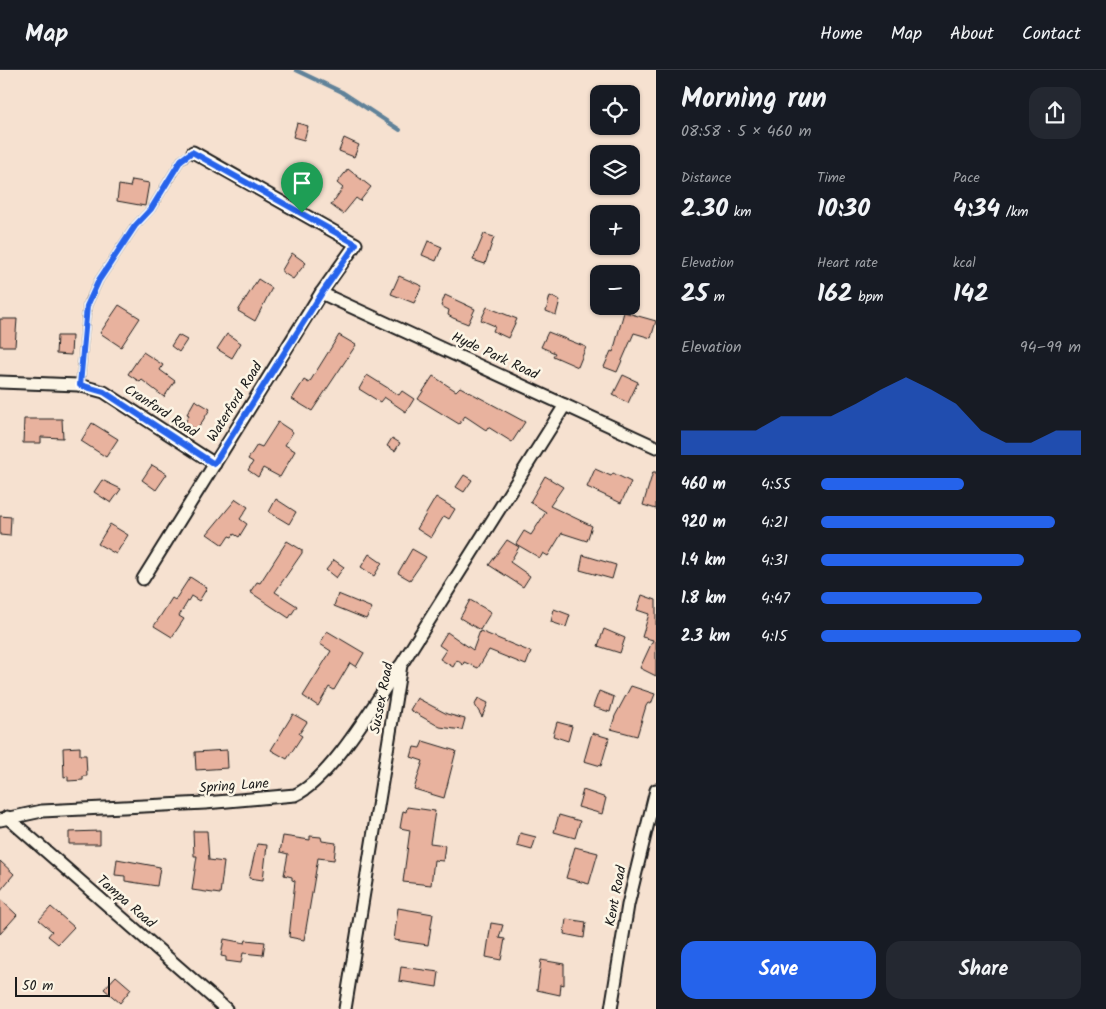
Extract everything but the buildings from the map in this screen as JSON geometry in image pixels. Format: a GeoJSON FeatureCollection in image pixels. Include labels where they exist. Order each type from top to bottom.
{"type":"FeatureCollection","features":[{"type":"Feature","properties":{"kind":"street","name":"Waterford Road"},"geometry":{"type":"LineString","coordinates":[[143,580],[322,293],[356,244],[192,152]]}},
{"type":"Feature","properties":{"kind":"street","name":"Hyde Park Road"},"geometry":{"type":"LineString","coordinates":[[322,293],[656,447]]}},
{"type":"Feature","properties":{"kind":"street","name":"Cranford Road"},"geometry":{"type":"LineString","coordinates":[[0,382],[80,385],[104,392],[214,464]]}},
{"type":"Feature","properties":{"kind":"street","name":"Sussex Road"},"geometry":{"type":"LineString","coordinates":[[345,1009],[401,665],[565,406]]}},
{"type":"Feature","properties":{"kind":"street","name":"Spring Lane"},"geometry":{"type":"LineString","coordinates":[[3,819],[42,811],[205,803],[295,795],[306,790],[322,775],[401,665]]}},
{"type":"Feature","properties":{"kind":"street","name":"Kent Road"},"geometry":{"type":"LineString","coordinates":[[611,1009],[628,906],[656,790]]}},
{"type":"Feature","properties":{"kind":"street","name":"Tampa Road"},"geometry":{"type":"LineString","coordinates":[[3,819],[226,1009]]}},
{"type":"Feature","properties":{"kind":"lane"},"geometry":{"type":"LineString","coordinates":[[80,385],[87,306],[99,280],[135,226],[151,209],[181,160],[192,152]]}},
{"type":"Feature","properties":{"kind":"waterway"},"geometry":{"type":"LineString","coordinates":[[296,70],[342,92],[400,130]]}},
{"type":"Feature","properties":{"kind":"route"},"geometry":{"type":"LineString","coordinates":[[192,152],[302,213],[356,244],[322,293],[214,464],[136,411],[104,392],[80,385],[87,306],[99,280],[135,226],[151,209],[181,160],[192,152]]}}]}
